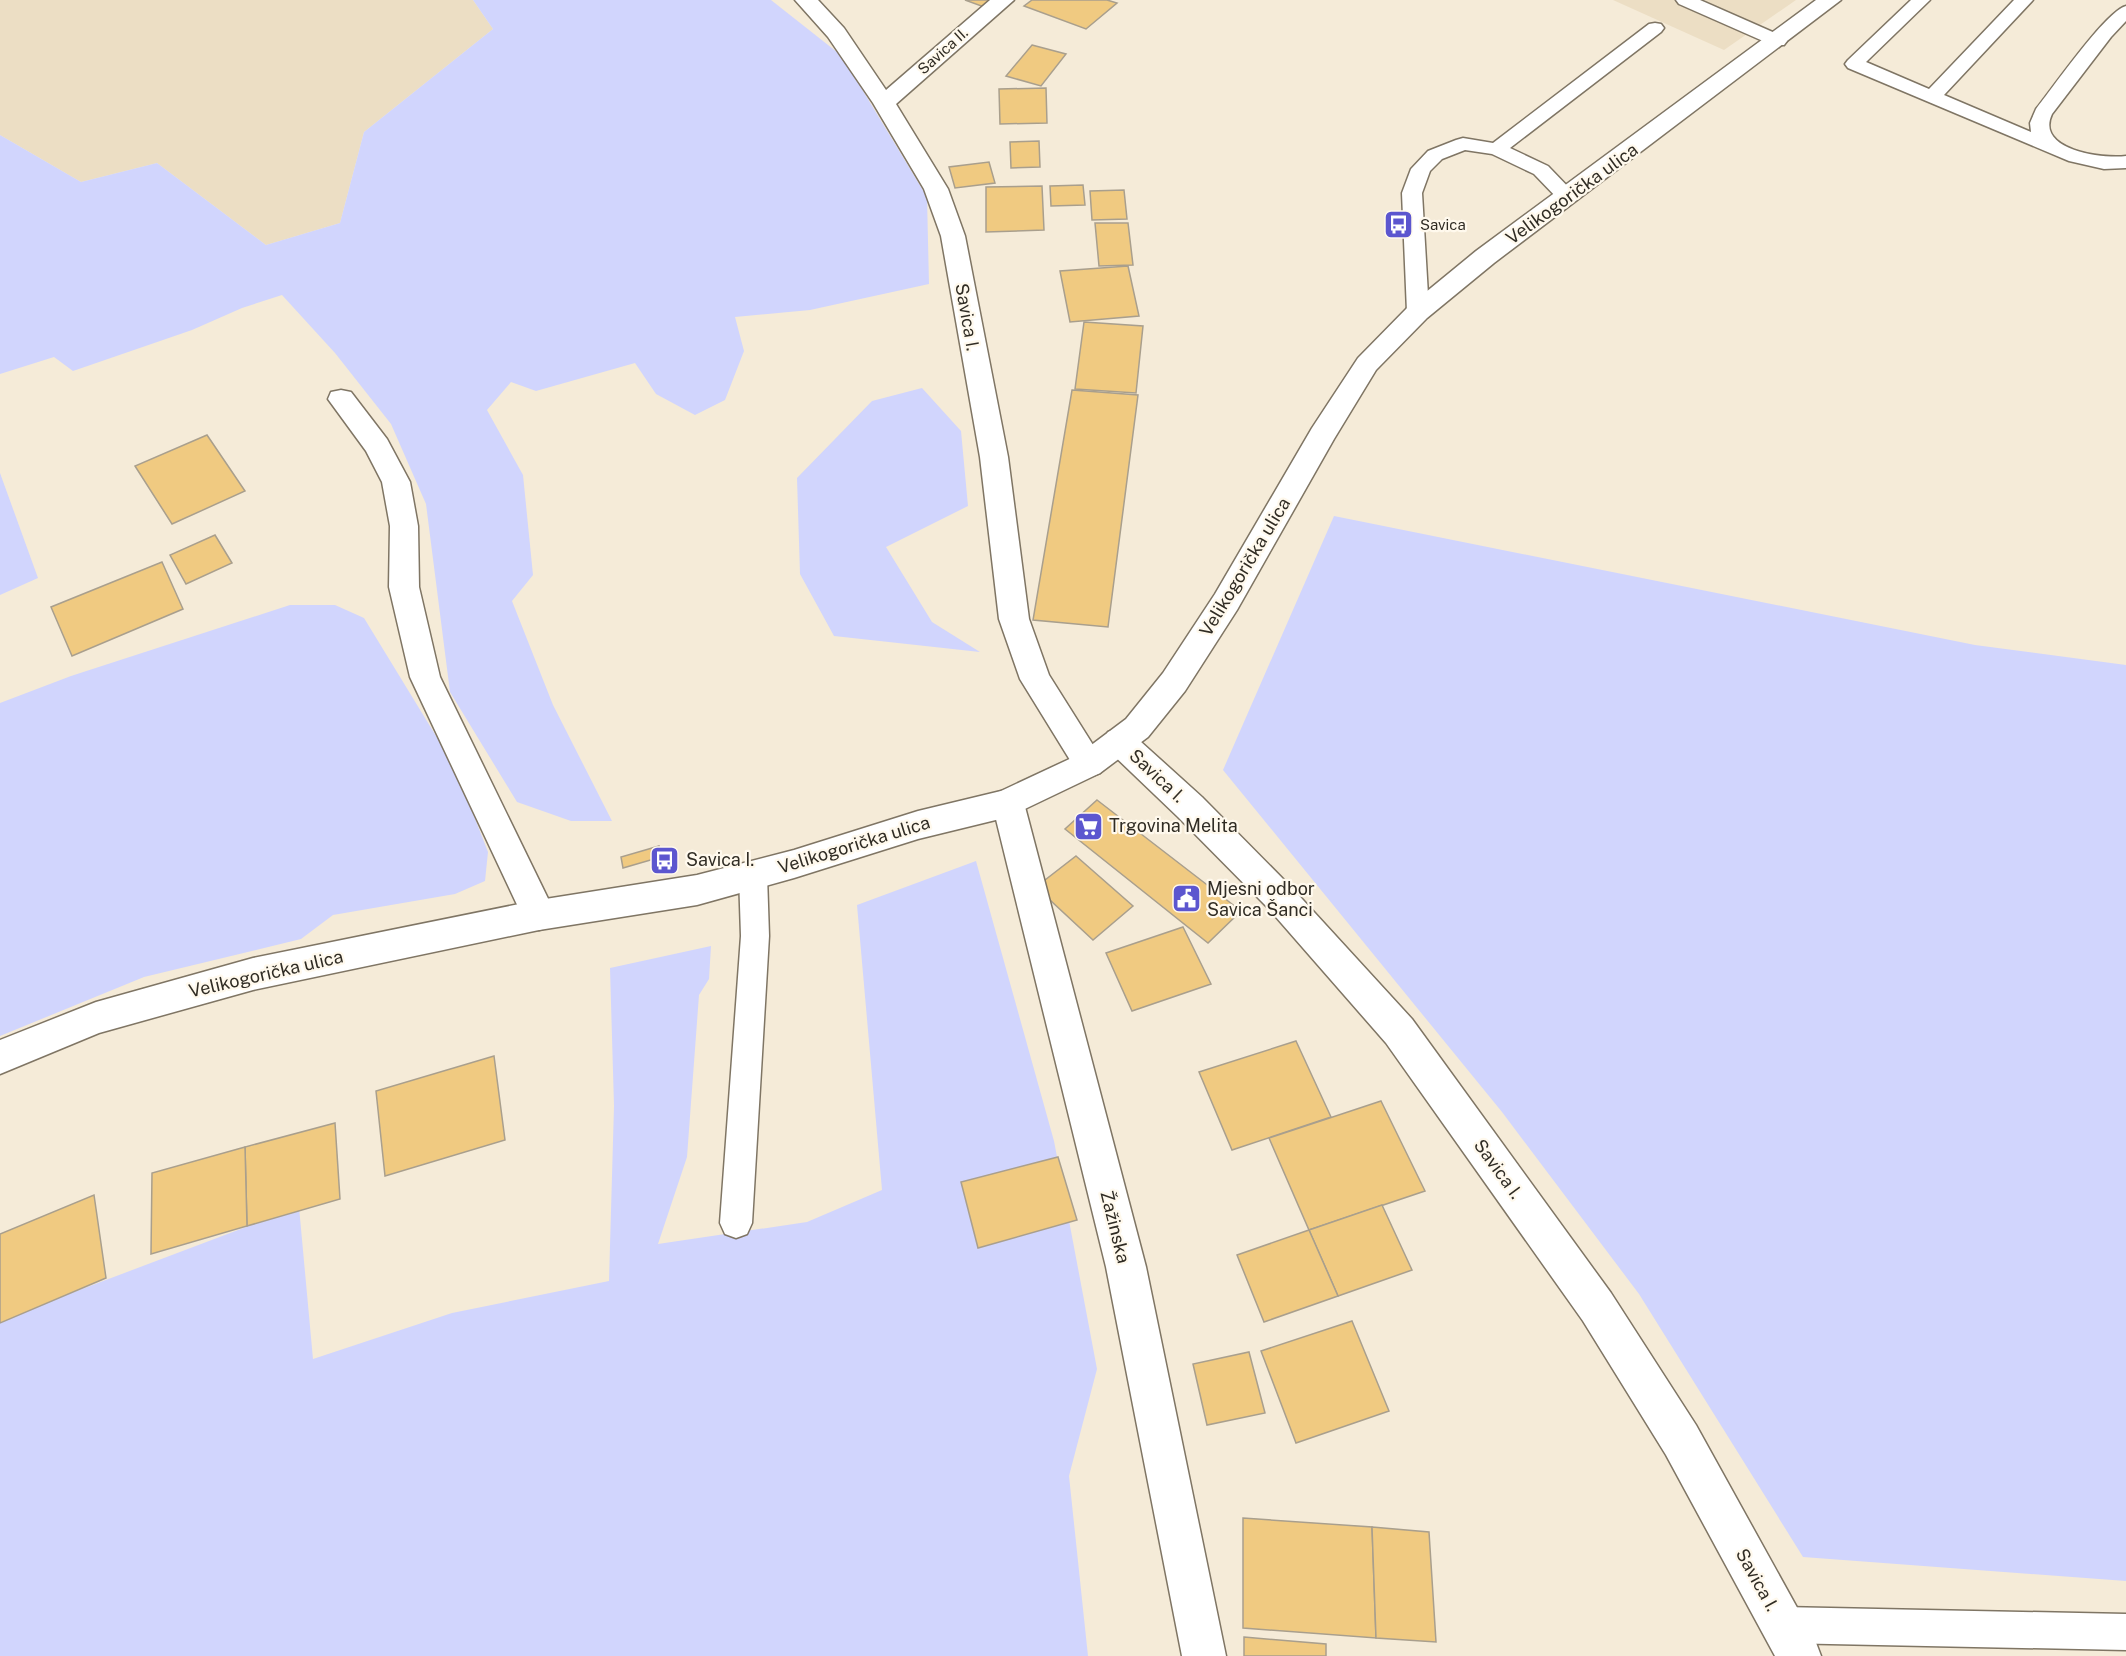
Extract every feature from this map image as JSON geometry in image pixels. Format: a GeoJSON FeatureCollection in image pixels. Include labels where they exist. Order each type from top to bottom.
{"type":"FeatureCollection","features":[{"type":"Feature","properties":{"kind":"street","name":"Savica I."},"geometry":{"type":"LineString","coordinates":[[806,0],[836,33],[884,103],[936,189],[953,236],[994,457],[1014,619],[1035,679],[1089,764]]}},
{"type":"Feature","properties":{"kind":"street","name":"Savica II."},"geometry":{"type":"LineString","coordinates":[[884,103],[1003,0]]}},
{"type":"Feature","properties":{"kind":"street","name":"Velikogorička ulica"},"geometry":{"type":"LineString","coordinates":[[0,1056],[96,1018],[254,975],[539,915],[697,890],[753,875],[918,825],[1008,803],[1089,764],[1137,728],[1180,673],[1226,602],[1322,435],[1367,364],[1418,312],[1485,257],[1778,41],[1830,0]]}},
{"type":"Feature","properties":{"kind":"street"},"geometry":{"type":"LineString","coordinates":[[341,399],[377,446],[396,483],[404,526],[404,587],[425,677],[539,915]]}},
{"type":"Feature","properties":{"kind":"street","name":"Savica I."},"geometry":{"type":"LineString","coordinates":[[1119,741],[1190,807],[1280,898],[1399,1031],[1597,1307],[1681,1440],[1790,1641]]}},
{"type":"Feature","properties":{"kind":"street","name":"Žažinska"},"geometry":{"type":"LineString","coordinates":[[1008,803],[1126,1267],[1204,1656]]}},
{"type":"Feature","properties":{"kind":"lane"},"geometry":{"type":"LineString","coordinates":[[1685,0],[1778,41]]}},
{"type":"Feature","properties":{"kind":"lane"},"geometry":{"type":"LineString","coordinates":[[1921,0],[1854,64],[2091,163],[2114,165],[2126,162]]}},
{"type":"Feature","properties":{"kind":"lane"},"geometry":{"type":"LineString","coordinates":[[1932,97],[2024,0]]}},
{"type":"Feature","properties":{"kind":"lane"},"geometry":{"type":"LineString","coordinates":[[2073,156],[2049,143],[2041,134],[2038,124],[2043,113],[2105,33],[2126,11]]}},
{"type":"Feature","properties":{"kind":"lane"},"geometry":{"type":"LineString","coordinates":[[1497,149],[1655,28]]}},
{"type":"Feature","properties":{"kind":"lane"},"geometry":{"type":"LineString","coordinates":[[1418,312],[1412,193],[1421,170],[1435,155],[1463,144],[1497,149],[1541,170],[1567,197]]}},
{"type":"Feature","properties":{"kind":"lane"},"geometry":{"type":"LineString","coordinates":[[736,1222],[755,936],[753,875]]}},
{"type":"Feature","properties":{"kind":"lane"},"geometry":{"type":"LineString","coordinates":[[1790,1641],[2126,1632]]}},
{"type":"Feature","properties":{"kind":"shaded area"},"geometry":{"type":"Polygon","coordinates":[[[0,0],[473,0],[493,29],[364,132],[340,223],[266,245],[157,163],[81,182],[0,135],[0,0]]]}},
{"type":"Feature","properties":{"kind":"shaded area"},"geometry":{"type":"Polygon","coordinates":[[[473,0],[771,0],[842,56],[927,197],[929,284],[810,310],[735,317],[744,351],[725,400],[695,415],[656,394],[635,363],[536,391],[511,382],[487,410],[523,475],[533,575],[512,601],[553,705],[612,821],[571,821],[517,802],[450,692],[426,504],[391,424],[335,353],[282,295],[242,308],[192,330],[73,371],[54,357],[0,374],[0,135],[81,182],[157,163],[266,245],[340,223],[364,132],[493,29],[473,0]]]}},
{"type":"Feature","properties":{"kind":"shaded area"},"geometry":{"type":"Polygon","coordinates":[[[1613,0],[1796,0],[1724,50],[1613,0]]]}},
{"type":"Feature","properties":{"kind":"shaded area"},"geometry":{"type":"Polygon","coordinates":[[[922,388],[961,431],[968,506],[886,547],[932,622],[980,652],[834,636],[800,574],[797,478],[872,401],[922,388]]]}},
{"type":"Feature","properties":{"kind":"shaded area"},"geometry":{"type":"Polygon","coordinates":[[[0,473],[38,578],[0,595],[0,473]]]}},
{"type":"Feature","properties":{"kind":"shaded area"},"geometry":{"type":"Polygon","coordinates":[[[1334,516],[1975,645],[2126,665],[2126,1581],[1803,1557],[1639,1294],[1502,1112],[1223,770],[1334,516]]]}},
{"type":"Feature","properties":{"kind":"shaded area"},"geometry":{"type":"Polygon","coordinates":[[[290,605],[335,605],[364,618],[455,767],[488,852],[485,881],[455,894],[333,915],[301,939],[144,977],[0,1036],[0,703],[71,676],[290,605]]]}},
{"type":"Feature","properties":{"kind":"shaded area"},"geometry":{"type":"Polygon","coordinates":[[[976,861],[1054,1141],[1097,1369],[1069,1476],[1088,1656],[0,1656],[0,1320],[299,1207],[313,1359],[452,1313],[609,1281],[614,1106],[610,968],[711,946],[709,979],[699,995],[687,1157],[658,1244],[807,1222],[882,1190],[857,905],[976,861]]]}},
{"type":"Feature","properties":{"kind":"building"},"geometry":{"type":"Polygon","coordinates":[[[965,0],[993,0],[984,7],[965,0]]]}},
{"type":"Feature","properties":{"kind":"building"},"geometry":{"type":"Polygon","coordinates":[[[1032,0],[1107,0],[1117,3],[1086,29],[1024,6],[1032,0]]]}},
{"type":"Feature","properties":{"kind":"building"},"geometry":{"type":"Polygon","coordinates":[[[1032,45],[1066,54],[1041,86],[1006,76],[1032,45]]]}},
{"type":"Feature","properties":{"kind":"building"},"geometry":{"type":"Polygon","coordinates":[[[1046,88],[1047,123],[1000,124],[999,89],[1046,88]]]}},
{"type":"Feature","properties":{"kind":"building"},"geometry":{"type":"Polygon","coordinates":[[[1039,141],[1040,167],[1011,168],[1010,142],[1039,141]]]}},
{"type":"Feature","properties":{"kind":"building"},"geometry":{"type":"Polygon","coordinates":[[[989,162],[995,183],[955,188],[949,167],[989,162]]]}},
{"type":"Feature","properties":{"kind":"building"},"geometry":{"type":"Polygon","coordinates":[[[1083,185],[1085,205],[1051,206],[1050,186],[1083,185]]]}},
{"type":"Feature","properties":{"kind":"building"},"geometry":{"type":"Polygon","coordinates":[[[1042,186],[1044,230],[986,232],[986,187],[1042,186]]]}},
{"type":"Feature","properties":{"kind":"building"},"geometry":{"type":"Polygon","coordinates":[[[1124,190],[1127,219],[1092,220],[1090,191],[1124,190]]]}},
{"type":"Feature","properties":{"kind":"building"},"geometry":{"type":"Polygon","coordinates":[[[1095,223],[1128,223],[1133,265],[1099,266],[1095,223]]]}},
{"type":"Feature","properties":{"kind":"building"},"geometry":{"type":"Polygon","coordinates":[[[1128,266],[1139,316],[1070,322],[1060,271],[1128,266]]]}},
{"type":"Feature","properties":{"kind":"building"},"geometry":{"type":"Polygon","coordinates":[[[1084,322],[1143,326],[1136,393],[1075,389],[1084,322]]]}},
{"type":"Feature","properties":{"kind":"building"},"geometry":{"type":"Polygon","coordinates":[[[1072,390],[1138,395],[1108,627],[1033,620],[1072,390]]]}},
{"type":"Feature","properties":{"kind":"building"},"geometry":{"type":"Polygon","coordinates":[[[207,435],[245,491],[172,524],[135,466],[207,435]]]}},
{"type":"Feature","properties":{"kind":"building"},"geometry":{"type":"Polygon","coordinates":[[[215,535],[232,563],[186,584],[170,555],[215,535]]]}},
{"type":"Feature","properties":{"kind":"building"},"geometry":{"type":"Polygon","coordinates":[[[162,562],[183,609],[72,656],[51,607],[162,562]]]}},
{"type":"Feature","properties":{"kind":"building"},"geometry":{"type":"Polygon","coordinates":[[[1097,800],[1241,911],[1208,943],[1065,829],[1097,800]]]}},
{"type":"Feature","properties":{"kind":"building"},"geometry":{"type":"Polygon","coordinates":[[[659,846],[661,857],[623,868],[621,857],[659,846]]]}},
{"type":"Feature","properties":{"kind":"building"},"geometry":{"type":"Polygon","coordinates":[[[1076,856],[1133,906],[1093,940],[1036,887],[1076,856]]]}},
{"type":"Feature","properties":{"kind":"building"},"geometry":{"type":"Polygon","coordinates":[[[1183,927],[1211,984],[1132,1011],[1106,953],[1183,927]]]}},
{"type":"Feature","properties":{"kind":"building"},"geometry":{"type":"Polygon","coordinates":[[[1296,1041],[1331,1117],[1232,1150],[1199,1072],[1296,1041]]]}},
{"type":"Feature","properties":{"kind":"building"},"geometry":{"type":"Polygon","coordinates":[[[494,1056],[505,1140],[385,1176],[376,1091],[494,1056]]]}},
{"type":"Feature","properties":{"kind":"building"},"geometry":{"type":"Polygon","coordinates":[[[1381,1101],[1425,1191],[1309,1230],[1269,1138],[1381,1101]]]}},
{"type":"Feature","properties":{"kind":"building"},"geometry":{"type":"Polygon","coordinates":[[[335,1123],[340,1199],[247,1226],[245,1147],[335,1123]]]}},
{"type":"Feature","properties":{"kind":"building"},"geometry":{"type":"Polygon","coordinates":[[[245,1147],[247,1226],[151,1254],[152,1173],[245,1147]]]}},
{"type":"Feature","properties":{"kind":"building"},"geometry":{"type":"Polygon","coordinates":[[[1058,1157],[1077,1220],[978,1248],[961,1182],[1058,1157]]]}},
{"type":"Feature","properties":{"kind":"building"},"geometry":{"type":"Polygon","coordinates":[[[94,1195],[106,1278],[0,1323],[0,1234],[94,1195]]]}},
{"type":"Feature","properties":{"kind":"building"},"geometry":{"type":"Polygon","coordinates":[[[1382,1205],[1412,1270],[1338,1296],[1309,1230],[1382,1205]]]}},
{"type":"Feature","properties":{"kind":"building"},"geometry":{"type":"Polygon","coordinates":[[[1309,1230],[1338,1296],[1264,1322],[1237,1255],[1309,1230]]]}},
{"type":"Feature","properties":{"kind":"building"},"geometry":{"type":"Polygon","coordinates":[[[1352,1321],[1389,1411],[1296,1443],[1261,1351],[1352,1321]]]}},
{"type":"Feature","properties":{"kind":"building"},"geometry":{"type":"Polygon","coordinates":[[[1249,1352],[1265,1413],[1207,1425],[1193,1364],[1249,1352]]]}},
{"type":"Feature","properties":{"kind":"building"},"geometry":{"type":"Polygon","coordinates":[[[1243,1518],[1372,1527],[1376,1638],[1243,1628],[1243,1518]]]}},
{"type":"Feature","properties":{"kind":"building"},"geometry":{"type":"Polygon","coordinates":[[[1372,1527],[1429,1532],[1436,1642],[1376,1638],[1372,1527]]]}},
{"type":"Feature","properties":{"kind":"building"},"geometry":{"type":"Polygon","coordinates":[[[1244,1637],[1326,1644],[1326,1656],[1244,1656],[1244,1637]]]}},
{"type":"Feature","properties":{"kind":"place","name":"Savica"},"geometry":{"type":"Point","coordinates":[1399,225]}},
{"type":"Feature","properties":{"kind":"place","name":"Trgovina Melita"},"geometry":{"type":"Point","coordinates":[1088,826]}},
{"type":"Feature","properties":{"kind":"place","name":"Savica I."},"geometry":{"type":"Point","coordinates":[665,860]}},
{"type":"Feature","properties":{"kind":"place","name":"Mjesni odbor Savica Šanci"},"geometry":{"type":"Point","coordinates":[1186,899]}}]}
